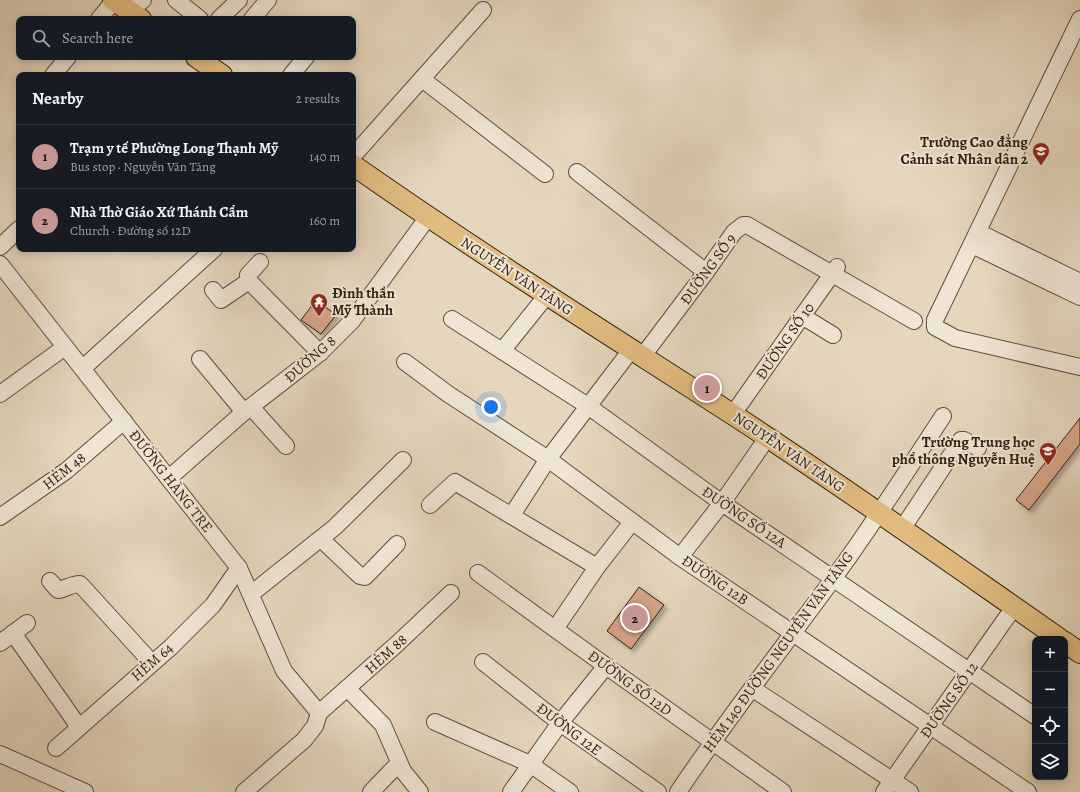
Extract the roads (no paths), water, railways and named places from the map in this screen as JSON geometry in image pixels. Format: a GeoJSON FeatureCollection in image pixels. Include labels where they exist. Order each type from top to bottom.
{"type":"FeatureCollection","features":[{"type":"Feature","properties":{"kind":"main road","name":"NGUYỄN VĂN TĂNG"},"geometry":{"type":"LineString","coordinates":[[356,167],[428,217],[636,354],[732,414],[880,513],[1056,636]]}},
{"type":"Feature","properties":{"kind":"main road"},"geometry":{"type":"LineString","coordinates":[[1068,644],[1080,653]]}},
{"type":"Feature","properties":{"kind":"street"},"geometry":{"type":"LineString","coordinates":[[176,0],[196,16]]}},
{"type":"Feature","properties":{"kind":"street"},"geometry":{"type":"LineString","coordinates":[[222,16],[238,0]]}},
{"type":"Feature","properties":{"kind":"street"},"geometry":{"type":"LineString","coordinates":[[255,16],[268,0]]}},
{"type":"Feature","properties":{"kind":"street"},"geometry":{"type":"LineString","coordinates":[[106,16],[128,6]]}},
{"type":"Feature","properties":{"kind":"street"},"geometry":{"type":"LineString","coordinates":[[356,153],[483,10]]}},
{"type":"Feature","properties":{"kind":"street"},"geometry":{"type":"LineString","coordinates":[[1079,26],[935,320],[935,328],[955,338],[1080,367]]}},
{"type":"Feature","properties":{"kind":"street"},"geometry":{"type":"LineString","coordinates":[[56,72],[66,60]]}},
{"type":"Feature","properties":{"kind":"street"},"geometry":{"type":"LineString","coordinates":[[294,72],[304,60]]}},
{"type":"Feature","properties":{"kind":"street"},"geometry":{"type":"LineString","coordinates":[[422,79],[545,174]]}},
{"type":"Feature","properties":{"kind":"street"},"geometry":{"type":"LineString","coordinates":[[577,172],[706,272]]}},
{"type":"Feature","properties":{"kind":"street","name":"ĐƯỜNG 8"},"geometry":{"type":"LineString","coordinates":[[169,478],[248,410],[320,353],[352,321],[428,217]]}},
{"type":"Feature","properties":{"kind":"street","name":"ĐƯỜNG SỐ 9"},"geometry":{"type":"LineString","coordinates":[[512,515],[548,460],[588,406],[636,354],[706,272],[734,232],[743,225],[747,225],[834,271]]}},
{"type":"Feature","properties":{"kind":"street"},"geometry":{"type":"LineString","coordinates":[[0,246],[16,232]]}},
{"type":"Feature","properties":{"kind":"street"},"geometry":{"type":"LineString","coordinates":[[975,239],[1080,282]]}},
{"type":"Feature","properties":{"kind":"street"},"geometry":{"type":"LineString","coordinates":[[975,239],[1080,297]]}},
{"type":"Feature","properties":{"kind":"street"},"geometry":{"type":"LineString","coordinates":[[82,368],[211,252]]}},
{"type":"Feature","properties":{"kind":"street"},"geometry":{"type":"LineString","coordinates":[[260,262],[248,275],[249,280],[320,353]]}},
{"type":"Feature","properties":{"kind":"street","name":"ĐƯỜNG HÀNG TRE"},"geometry":{"type":"LineString","coordinates":[[0,264],[239,568],[284,671],[319,713]]}},
{"type":"Feature","properties":{"kind":"street"},"geometry":{"type":"LineString","coordinates":[[834,271],[914,321]]}},
{"type":"Feature","properties":{"kind":"street","name":"ĐƯỜNG SỐ 10"},"geometry":{"type":"LineString","coordinates":[[732,414],[834,271]]}},
{"type":"Feature","properties":{"kind":"street"},"geometry":{"type":"LineString","coordinates":[[213,290],[221,300],[249,280]]}},
{"type":"Feature","properties":{"kind":"street"},"geometry":{"type":"LineString","coordinates":[[502,351],[547,295]]}},
{"type":"Feature","properties":{"kind":"street"},"geometry":{"type":"LineString","coordinates":[[802,316],[833,335]]}},
{"type":"Feature","properties":{"kind":"street","name":"ĐƯỜNG SỐ 12A"},"geometry":{"type":"LineString","coordinates":[[452,319],[588,406],[722,503],[1032,714]]}},
{"type":"Feature","properties":{"kind":"street"},"geometry":{"type":"LineString","coordinates":[[0,394],[66,347]]}},
{"type":"Feature","properties":{"kind":"street"},"geometry":{"type":"LineString","coordinates":[[200,360],[248,410],[286,446]]}},
{"type":"Feature","properties":{"kind":"street","name":"ĐƯỜNG 12B"},"geometry":{"type":"LineString","coordinates":[[405,362],[448,394],[548,460],[680,557],[794,632],[1028,792]]}},
{"type":"Feature","properties":{"kind":"street","name":"HẺM 140 ĐƯỜNG NGUYỄN VĂN TĂNG"},"geometry":{"type":"LineString","coordinates":[[678,792],[711,742],[753,689],[880,513],[943,416]]}},
{"type":"Feature","properties":{"kind":"street","name":"HẺM 48"},"geometry":{"type":"LineString","coordinates":[[0,517],[66,472],[124,421]]}},
{"type":"Feature","properties":{"kind":"street"},"geometry":{"type":"LineString","coordinates":[[680,557],[722,503],[767,438]]}},
{"type":"Feature","properties":{"kind":"street"},"geometry":{"type":"LineString","coordinates":[[902,529],[961,440],[964,440],[978,448]]}},
{"type":"Feature","properties":{"kind":"street"},"geometry":{"type":"LineString","coordinates":[[250,594],[321,539],[403,460]]}},
{"type":"Feature","properties":{"kind":"street"},"geometry":{"type":"LineString","coordinates":[[430,505],[455,482],[598,567]]}},
{"type":"Feature","properties":{"kind":"street"},"geometry":{"type":"LineString","coordinates":[[555,629],[598,567],[632,522]]}},
{"type":"Feature","properties":{"kind":"street"},"geometry":{"type":"LineString","coordinates":[[321,539],[360,576],[364,576],[397,544]]}},
{"type":"Feature","properties":{"kind":"street","name":"HẺM 64"},"geometry":{"type":"LineString","coordinates":[[56,748],[214,606],[239,568]]}},
{"type":"Feature","properties":{"kind":"street","name":"ĐƯỜNG SỐ 12D"},"geometry":{"type":"LineString","coordinates":[[478,573],[711,742],[783,792]]}},
{"type":"Feature","properties":{"kind":"street"},"geometry":{"type":"LineString","coordinates":[[50,581],[58,590],[74,584],[80,584],[152,663]]}},
{"type":"Feature","properties":{"kind":"street","name":"HẺM 88"},"geometry":{"type":"LineString","coordinates":[[319,713],[451,593]]}},
{"type":"Feature","properties":{"kind":"street","name":"ĐƯỜNG SỐ 12"},"geometry":{"type":"LineString","coordinates":[[888,786],[931,727],[1014,607]]}},
{"type":"Feature","properties":{"kind":"street"},"geometry":{"type":"LineString","coordinates":[[0,643],[28,623]]}},
{"type":"Feature","properties":{"kind":"street"},"geometry":{"type":"LineString","coordinates":[[13,633],[79,727]]}},
{"type":"Feature","properties":{"kind":"street","name":"ĐƯỜNG 12E"},"geometry":{"type":"LineString","coordinates":[[483,662],[560,723],[658,792]]}},
{"type":"Feature","properties":{"kind":"street"},"geometry":{"type":"LineString","coordinates":[[511,792],[560,723],[606,666]]}},
{"type":"Feature","properties":{"kind":"street"},"geometry":{"type":"LineString","coordinates":[[347,688],[383,725],[403,771],[420,792]]}},
{"type":"Feature","properties":{"kind":"street"},"geometry":{"type":"LineString","coordinates":[[753,689],[888,786],[910,792]]}},
{"type":"Feature","properties":{"kind":"street"},"geometry":{"type":"LineString","coordinates":[[244,792],[304,740],[315,726],[319,713]]}},
{"type":"Feature","properties":{"kind":"street"},"geometry":{"type":"LineString","coordinates":[[435,722],[530,764],[570,792]]}},
{"type":"Feature","properties":{"kind":"street"},"geometry":{"type":"LineString","coordinates":[[0,754],[85,792]]}},
{"type":"Feature","properties":{"kind":"street"},"geometry":{"type":"LineString","coordinates":[[370,792],[399,763]]}},
{"type":"Feature","properties":{"kind":"place","name":"Trường Cao đẳng Cảnh sát Nhân dân 2"},"geometry":{"type":"Point","coordinates":[1041,166]}},
{"type":"Feature","properties":{"kind":"place","name":"Đình thần Mỹ Thành"},"geometry":{"type":"Point","coordinates":[319,317]}},
{"type":"Feature","properties":{"kind":"place","name":"Trạm y tế Phường Long Thạnh Mỹ"},"geometry":{"type":"Point","coordinates":[707,388]}},
{"type":"Feature","properties":{"kind":"place","name":"Trường Trung học phổ thông Nguyễn Huệ"},"geometry":{"type":"Point","coordinates":[1048,466]}},
{"type":"Feature","properties":{"kind":"place","name":"Nhà Thờ Giáo Xứ Thánh Cẩm"},"geometry":{"type":"Point","coordinates":[635,618]}}]}
